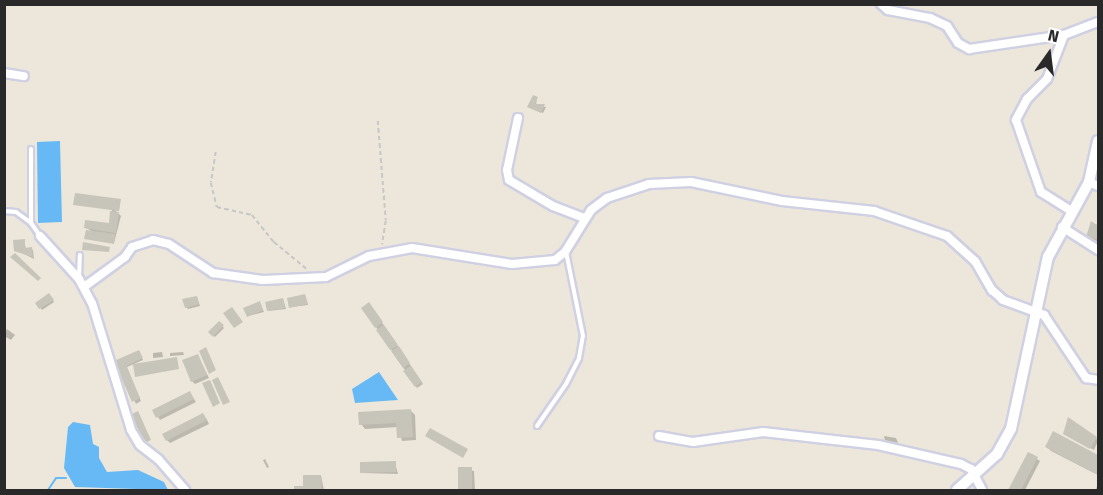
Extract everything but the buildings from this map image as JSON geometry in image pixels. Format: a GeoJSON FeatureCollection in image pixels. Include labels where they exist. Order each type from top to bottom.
{"type":"FeatureCollection","features":[{"type":"Feature","properties":{"kind":"street"},"geometry":{"type":"LineString","coordinates":[[881,4],[947,26],[958,43],[969,49],[1064,35],[1098,22]]}},
{"type":"Feature","properties":{"kind":"street"},"geometry":{"type":"LineString","coordinates":[[1064,35],[1047,79],[1027,99],[1016,120],[1041,192],[1071,211]]}},
{"type":"Feature","properties":{"kind":"street"},"geometry":{"type":"LineString","coordinates":[[4,73],[24,76]]}},
{"type":"Feature","properties":{"kind":"street"},"geometry":{"type":"LineString","coordinates":[[518,118],[507,170],[509,180],[517,188],[585,218]]}},
{"type":"Feature","properties":{"kind":"street"},"geometry":{"type":"LineString","coordinates":[[957,490],[998,454],[1011,429],[1048,257],[1071,211],[1094,184],[1098,148]]}},
{"type":"Feature","properties":{"kind":"street"},"geometry":{"type":"LineString","coordinates":[[81,283],[125,257],[132,247],[153,240],[169,244],[213,273],[263,280],[318,278],[336,274],[374,255],[424,248],[531,264],[555,260],[565,252],[585,218],[607,198],[627,189],[664,182],[691,183],[782,201],[885,213],[947,236],[975,261],[992,290],[1003,300],[1044,315],[1086,378],[1098,380]]}},
{"type":"Feature","properties":{"kind":"street"},"geometry":{"type":"LineString","coordinates":[[1062,227],[1098,250]]}},
{"type":"Feature","properties":{"kind":"street"},"geometry":{"type":"LineString","coordinates":[[39,237],[81,283],[92,303],[131,430],[140,445],[159,460],[185,490]]}},
{"type":"Feature","properties":{"kind":"street"},"geometry":{"type":"LineString","coordinates":[[659,436],[693,442],[763,432],[816,436],[951,461],[971,469],[982,490]]}},
{"type":"Feature","properties":{"kind":"lane"},"geometry":{"type":"LineString","coordinates":[[31,149],[31,223]]}},
{"type":"Feature","properties":{"kind":"lane"},"geometry":{"type":"LineString","coordinates":[[4,211],[16,212],[31,223],[39,237]]}},
{"type":"Feature","properties":{"kind":"lane"},"geometry":{"type":"LineString","coordinates":[[537,426],[567,384],[579,358],[583,336],[565,252]]}},
{"type":"Feature","properties":{"kind":"lane"},"geometry":{"type":"LineString","coordinates":[[80,255],[81,283]]}},
{"type":"Feature","properties":{"kind":"path"},"geometry":{"type":"LineString","coordinates":[[374,255],[383,244],[386,221],[378,121]]}},
{"type":"Feature","properties":{"kind":"path"},"geometry":{"type":"LineString","coordinates":[[216,152],[211,183],[217,207],[252,215],[274,242],[318,278]]}},
{"type":"Feature","properties":{"kind":"water"},"geometry":{"type":"Polygon","coordinates":[[[60,141],[62,222],[38,223],[37,142],[60,141]]]}},
{"type":"Feature","properties":{"kind":"water"},"geometry":{"type":"Polygon","coordinates":[[[379,372],[398,400],[355,403],[352,389],[379,372]]]}},
{"type":"Feature","properties":{"kind":"water"},"geometry":{"type":"Polygon","coordinates":[[[73,422],[90,425],[93,444],[99,447],[99,458],[107,472],[138,470],[164,482],[168,490],[75,487],[64,468],[68,427],[73,422]]]}},
{"type":"Feature","properties":{"kind":"waterway"},"geometry":{"type":"LineString","coordinates":[[48,490],[56,478],[66,478]]}}]}
